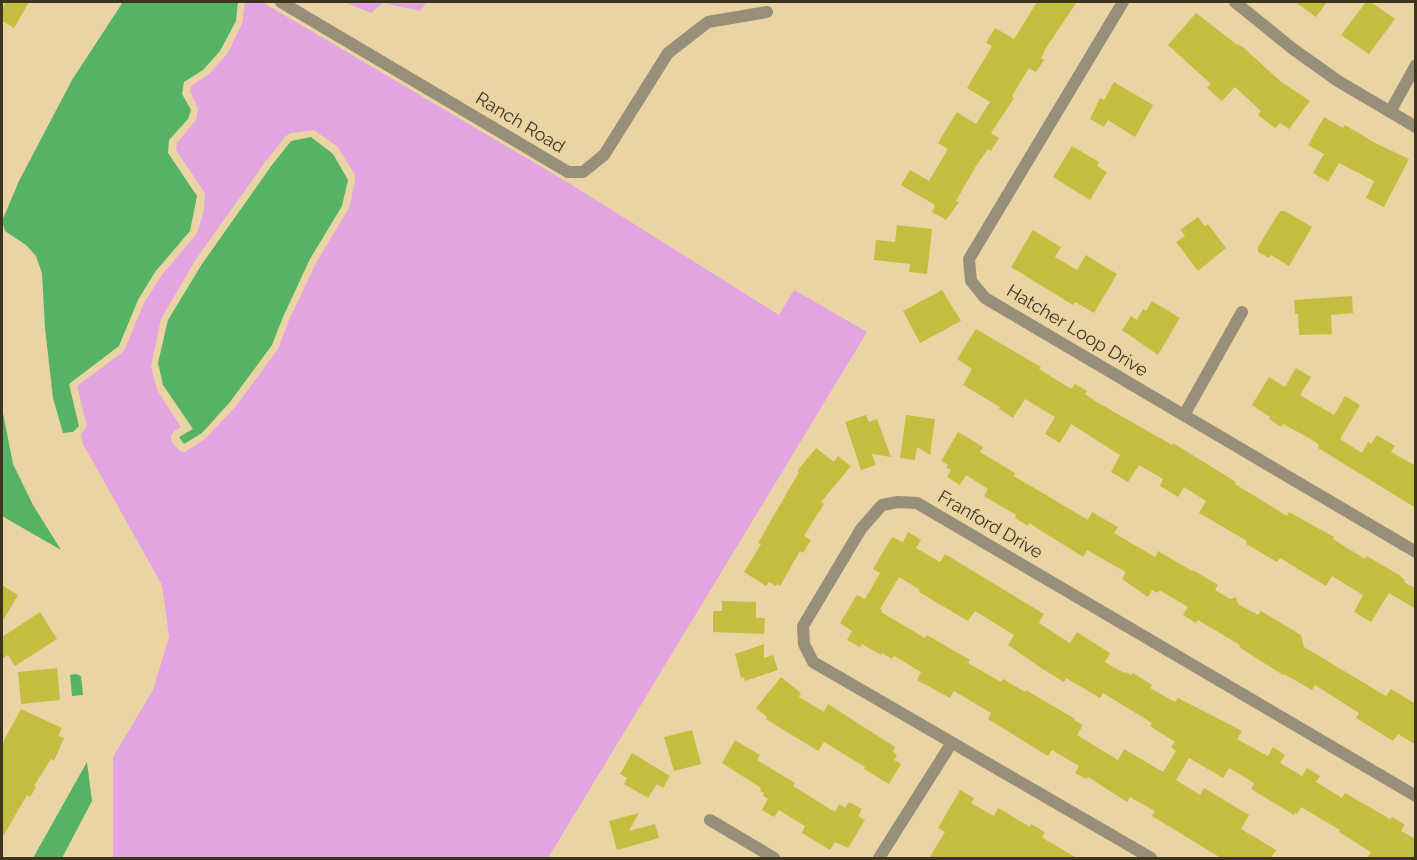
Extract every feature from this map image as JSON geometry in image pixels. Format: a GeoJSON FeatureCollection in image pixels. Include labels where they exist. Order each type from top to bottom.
{"type":"FeatureCollection","features":[{"type":"Feature","properties":{"kind":"street","name":"Ranch Road"},"geometry":{"type":"LineString","coordinates":[[281,2],[568,172],[583,172],[603,156],[668,53],[708,22],[767,12]]}},
{"type":"Feature","properties":{"kind":"street","name":"Hatcher Loop Drive"},"geometry":{"type":"LineString","coordinates":[[1123,2],[969,259],[971,281],[985,298],[1416,552]]}},
{"type":"Feature","properties":{"kind":"street"},"geometry":{"type":"LineString","coordinates":[[1235,2],[1293,49],[1338,81],[1416,127]]}},
{"type":"Feature","properties":{"kind":"street"},"geometry":{"type":"LineString","coordinates":[[1390,112],[1416,65]]}},
{"type":"Feature","properties":{"kind":"street"},"geometry":{"type":"LineString","coordinates":[[1184,415],[1242,312]]}},
{"type":"Feature","properties":{"kind":"street","name":"Franford Drive"},"geometry":{"type":"LineString","coordinates":[[1151,858],[813,662],[804,644],[803,626],[861,528],[882,505],[898,502],[917,503],[1416,795]]}},
{"type":"Feature","properties":{"kind":"street"},"geometry":{"type":"LineString","coordinates":[[879,858],[951,744]]}},
{"type":"Feature","properties":{"kind":"street"},"geometry":{"type":"LineString","coordinates":[[710,820],[774,858]]}},
{"type":"Feature","properties":{"kind":"shaded area"},"geometry":{"type":"Polygon","coordinates":[[[123,2],[238,2],[236,21],[220,51],[203,70],[184,82],[182,94],[191,110],[188,119],[169,140],[168,153],[197,196],[190,231],[155,272],[138,300],[119,346],[69,384],[79,426],[73,432],[63,433],[53,398],[45,328],[42,273],[36,256],[26,245],[5,231],[2,221],[19,181],[72,80],[123,2]]]}},
{"type":"Feature","properties":{"kind":"shaded area"},"geometry":{"type":"Polygon","coordinates":[[[245,2],[262,2],[572,185],[779,315],[794,290],[867,332],[548,858],[113,858],[113,757],[153,690],[169,637],[162,585],[83,444],[81,434],[87,426],[77,386],[124,351],[144,303],[161,276],[197,233],[204,210],[205,193],[176,150],[177,143],[196,120],[198,108],[190,92],[191,86],[208,75],[227,54],[242,24],[245,2]],[[314,130],[291,133],[286,136],[196,259],[161,319],[151,366],[157,390],[181,427],[171,436],[171,441],[180,451],[185,452],[205,439],[236,406],[278,349],[316,263],[349,208],[355,175],[338,147],[314,130]]]}},
{"type":"Feature","properties":{"kind":"shaded area"},"geometry":{"type":"Polygon","coordinates":[[[344,2],[427,2],[420,11],[383,3],[371,13],[344,2]]]}},
{"type":"Feature","properties":{"kind":"shaded area"},"geometry":{"type":"Polygon","coordinates":[[[311,137],[333,154],[348,180],[342,206],[310,259],[272,345],[230,402],[202,433],[184,444],[179,437],[193,429],[163,385],[158,363],[168,320],[202,264],[272,165],[291,141],[311,137]]]}},
{"type":"Feature","properties":{"kind":"shaded area"},"geometry":{"type":"Polygon","coordinates":[[[2,408],[13,464],[33,505],[61,550],[2,516],[2,408]]]}},
{"type":"Feature","properties":{"kind":"shaded area"},"geometry":{"type":"Polygon","coordinates":[[[70,675],[81,676],[83,695],[72,696],[70,675]]]}},
{"type":"Feature","properties":{"kind":"shaded area"},"geometry":{"type":"Polygon","coordinates":[[[87,762],[92,801],[62,858],[33,858],[87,762]]]}},
{"type":"Feature","properties":{"kind":"building"},"geometry":{"type":"Polygon","coordinates":[[[6,2],[29,2],[14,28],[2,21],[2,9],[6,2]]]}},
{"type":"Feature","properties":{"kind":"building"},"geometry":{"type":"Polygon","coordinates":[[[1037,2],[1077,2],[1046,48],[1041,58],[1044,60],[1036,72],[1029,68],[1012,96],[1014,98],[991,133],[999,138],[991,151],[988,149],[976,166],[956,201],[959,202],[946,220],[932,212],[935,205],[901,185],[910,170],[929,181],[948,149],[938,143],[957,112],[976,124],[990,102],[967,88],[992,46],[986,43],[995,28],[1014,39],[1037,2]]]}},
{"type":"Feature","properties":{"kind":"building"},"geometry":{"type":"Polygon","coordinates":[[[1295,2],[1327,2],[1316,17],[1295,2]]]}},
{"type":"Feature","properties":{"kind":"building"},"geometry":{"type":"Polygon","coordinates":[[[1366,2],[1371,2],[1395,19],[1369,54],[1341,35],[1366,2]]]}},
{"type":"Feature","properties":{"kind":"building"},"geometry":{"type":"Polygon","coordinates":[[[1196,13],[1243,47],[1280,81],[1310,101],[1289,129],[1280,123],[1275,128],[1258,115],[1261,111],[1235,87],[1222,101],[1207,88],[1211,84],[1168,45],[1196,13]]]}},
{"type":"Feature","properties":{"kind":"building"},"geometry":{"type":"Polygon","coordinates":[[[1114,82],[1153,105],[1135,137],[1108,120],[1104,127],[1090,119],[1100,98],[1104,100],[1114,82]]]}},
{"type":"Feature","properties":{"kind":"building"},"geometry":{"type":"Polygon","coordinates":[[[1324,117],[1343,128],[1345,125],[1375,143],[1409,159],[1384,207],[1366,198],[1374,181],[1339,163],[1328,182],[1313,173],[1324,154],[1308,145],[1324,117]]]}},
{"type":"Feature","properties":{"kind":"building"},"geometry":{"type":"Polygon","coordinates":[[[1072,146],[1099,162],[1097,166],[1107,172],[1090,200],[1053,177],[1072,146]]]}},
{"type":"Feature","properties":{"kind":"building"},"geometry":{"type":"Polygon","coordinates":[[[1280,211],[1285,211],[1312,227],[1289,266],[1271,255],[1269,258],[1258,252],[1258,247],[1280,211]]]}},
{"type":"Feature","properties":{"kind":"building"},"geometry":{"type":"Polygon","coordinates":[[[1198,217],[1205,226],[1208,224],[1226,248],[1198,271],[1176,242],[1185,236],[1180,230],[1198,217]]]}},
{"type":"Feature","properties":{"kind":"building"},"geometry":{"type":"Polygon","coordinates":[[[897,225],[932,229],[927,274],[909,272],[910,264],[874,260],[876,240],[895,242],[897,225]]]}},
{"type":"Feature","properties":{"kind":"building"},"geometry":{"type":"Polygon","coordinates":[[[1033,230],[1061,247],[1055,257],[1077,270],[1086,255],[1117,274],[1094,313],[1075,302],[1073,305],[1011,267],[1033,230]]]}},
{"type":"Feature","properties":{"kind":"building"},"geometry":{"type":"Polygon","coordinates":[[[942,290],[961,321],[920,343],[903,311],[942,290]]]}},
{"type":"Feature","properties":{"kind":"building"},"geometry":{"type":"Polygon","coordinates":[[[1352,296],[1353,313],[1331,315],[1332,334],[1299,335],[1298,314],[1295,314],[1294,300],[1352,296]]]}},
{"type":"Feature","properties":{"kind":"building"},"geometry":{"type":"Polygon","coordinates":[[[1152,301],[1180,318],[1158,355],[1122,330],[1131,316],[1137,320],[1143,309],[1146,311],[1152,301]]]}},
{"type":"Feature","properties":{"kind":"building"},"geometry":{"type":"Polygon","coordinates":[[[976,329],[1041,367],[1039,369],[1071,389],[1075,384],[1087,391],[1085,394],[1095,401],[1172,445],[1173,443],[1287,516],[1289,512],[1334,537],[1333,539],[1365,559],[1367,556],[1399,575],[1405,580],[1404,582],[1416,589],[1416,609],[1389,593],[1371,622],[1354,612],[1363,595],[1332,576],[1326,586],[1280,558],[1277,562],[1246,544],[1247,541],[1199,513],[1206,501],[1184,487],[1178,497],[1160,486],[1163,479],[1139,465],[1128,482],[1111,472],[1120,455],[1071,424],[1060,443],[1045,434],[1055,417],[1025,399],[1013,418],[999,409],[1000,407],[963,385],[972,369],[957,359],[976,329]]]}},
{"type":"Feature","properties":{"kind":"building"},"geometry":{"type":"Polygon","coordinates":[[[1296,368],[1311,377],[1300,395],[1334,415],[1345,396],[1360,405],[1340,439],[1362,453],[1368,442],[1371,444],[1377,435],[1395,446],[1391,452],[1416,466],[1416,508],[1318,448],[1319,445],[1309,438],[1283,424],[1281,427],[1252,405],[1269,377],[1285,387],[1296,368]]]}},
{"type":"Feature","properties":{"kind":"building"},"geometry":{"type":"Polygon","coordinates":[[[866,415],[869,422],[877,419],[891,457],[872,454],[876,465],[861,470],[845,422],[866,415]]]}},
{"type":"Feature","properties":{"kind":"building"},"geometry":{"type":"Polygon","coordinates":[[[906,415],[935,419],[930,455],[917,447],[915,460],[900,458],[906,415]]]}},
{"type":"Feature","properties":{"kind":"building"},"geometry":{"type":"Polygon","coordinates":[[[958,432],[983,447],[980,452],[1015,473],[1014,476],[1088,520],[1092,512],[1118,527],[1114,533],[1155,557],[1158,551],[1193,570],[1218,585],[1215,590],[1230,599],[1236,597],[1238,604],[1258,615],[1261,611],[1301,635],[1304,647],[1386,696],[1391,689],[1416,704],[1416,745],[1398,734],[1393,741],[1356,718],[1359,713],[1315,685],[1312,690],[1283,675],[1239,647],[1240,645],[1198,620],[1196,623],[1183,615],[1188,607],[1159,590],[1158,593],[1152,590],[1148,597],[1122,579],[1126,572],[1087,550],[1083,557],[1029,523],[1028,526],[1015,518],[1016,515],[984,496],[988,489],[966,475],[960,485],[947,477],[951,470],[941,461],[958,432]]]}},
{"type":"Feature","properties":{"kind":"building"},"geometry":{"type":"Polygon","coordinates":[[[816,448],[834,462],[838,456],[851,466],[821,502],[824,504],[804,536],[811,540],[803,553],[800,551],[780,586],[769,582],[766,586],[744,572],[799,472],[797,471],[816,448]]]}},
{"type":"Feature","properties":{"kind":"building"},"geometry":{"type":"Polygon","coordinates":[[[908,532],[921,540],[916,548],[940,562],[945,554],[1044,614],[1039,623],[1070,643],[1077,632],[1110,653],[1105,662],[1124,673],[1131,675],[1133,673],[1152,685],[1150,688],[1175,702],[1178,698],[1242,731],[1237,739],[1262,753],[1268,756],[1273,747],[1285,755],[1280,763],[1302,776],[1307,768],[1320,776],[1316,782],[1342,798],[1345,793],[1405,825],[1401,831],[1416,839],[1416,858],[1367,858],[1371,852],[1301,807],[1294,815],[1251,789],[1254,784],[1251,781],[1229,768],[1223,778],[1189,758],[1176,780],[1200,795],[1204,788],[1249,815],[1241,829],[1276,850],[1271,858],[1221,858],[1152,816],[1155,811],[1130,797],[1127,802],[1088,777],[1086,779],[1075,773],[1079,766],[1052,750],[1048,756],[988,719],[991,713],[954,691],[950,698],[917,680],[921,672],[894,656],[892,659],[862,644],[860,647],[847,640],[852,631],[840,623],[857,595],[865,599],[880,573],[873,569],[892,537],[903,542],[908,532]],[[899,577],[880,609],[881,612],[925,638],[927,635],[970,660],[968,663],[1001,682],[1003,679],[1025,692],[1026,690],[1075,719],[1083,725],[1077,735],[1118,760],[1124,749],[1163,772],[1176,751],[1171,747],[1175,742],[1150,726],[1152,723],[1103,693],[1100,698],[1066,678],[1064,682],[1041,668],[1008,645],[1014,635],[975,611],[968,621],[919,592],[920,590],[899,577]]]}},
{"type":"Feature","properties":{"kind":"building"},"geometry":{"type":"Polygon","coordinates":[[[2,585],[18,595],[2,622],[2,585]]]}},
{"type":"Feature","properties":{"kind":"building"},"geometry":{"type":"Polygon","coordinates":[[[722,601],[756,602],[756,618],[765,618],[764,634],[713,632],[713,611],[722,611],[722,601]]]}},
{"type":"Feature","properties":{"kind":"building"},"geometry":{"type":"Polygon","coordinates":[[[40,612],[57,639],[15,666],[8,655],[2,659],[2,637],[40,612]]]}},
{"type":"Feature","properties":{"kind":"building"},"geometry":{"type":"Polygon","coordinates":[[[764,644],[764,658],[773,655],[778,670],[745,681],[744,677],[741,678],[735,654],[764,644]]]}},
{"type":"Feature","properties":{"kind":"building"},"geometry":{"type":"Polygon","coordinates":[[[57,668],[60,700],[21,704],[18,672],[57,668]]]}},
{"type":"Feature","properties":{"kind":"building"},"geometry":{"type":"Polygon","coordinates":[[[781,677],[801,693],[799,697],[824,712],[828,704],[895,747],[893,752],[897,755],[894,760],[901,764],[889,784],[824,742],[818,751],[766,719],[767,717],[756,708],[781,677]]]}},
{"type":"Feature","properties":{"kind":"building"},"geometry":{"type":"Polygon","coordinates":[[[21,709],[62,728],[58,736],[64,738],[54,761],[51,759],[34,786],[36,787],[30,797],[27,795],[2,838],[2,744],[21,709]]]}},
{"type":"Feature","properties":{"kind":"building"},"geometry":{"type":"Polygon","coordinates":[[[692,730],[701,764],[674,771],[664,737],[692,730]]]}},
{"type":"Feature","properties":{"kind":"building"},"geometry":{"type":"Polygon","coordinates":[[[735,740],[760,755],[757,760],[795,783],[793,786],[835,812],[839,804],[845,808],[849,802],[862,809],[858,816],[865,820],[848,848],[835,842],[830,850],[802,833],[805,826],[779,810],[774,817],[762,810],[768,799],[763,796],[761,788],[722,763],[735,740]]]}},
{"type":"Feature","properties":{"kind":"building"},"geometry":{"type":"Polygon","coordinates":[[[632,753],[670,776],[663,788],[657,784],[648,798],[624,784],[627,778],[620,774],[632,753]]]}},
{"type":"Feature","properties":{"kind":"building"},"geometry":{"type":"Polygon","coordinates":[[[960,790],[974,798],[971,803],[994,816],[998,808],[1030,827],[1031,824],[1045,832],[1042,837],[1077,858],[929,858],[945,832],[938,828],[960,790]]]}},
{"type":"Feature","properties":{"kind":"building"},"geometry":{"type":"Polygon","coordinates":[[[639,813],[629,831],[655,824],[659,838],[617,850],[609,821],[639,813]]]}}]}
